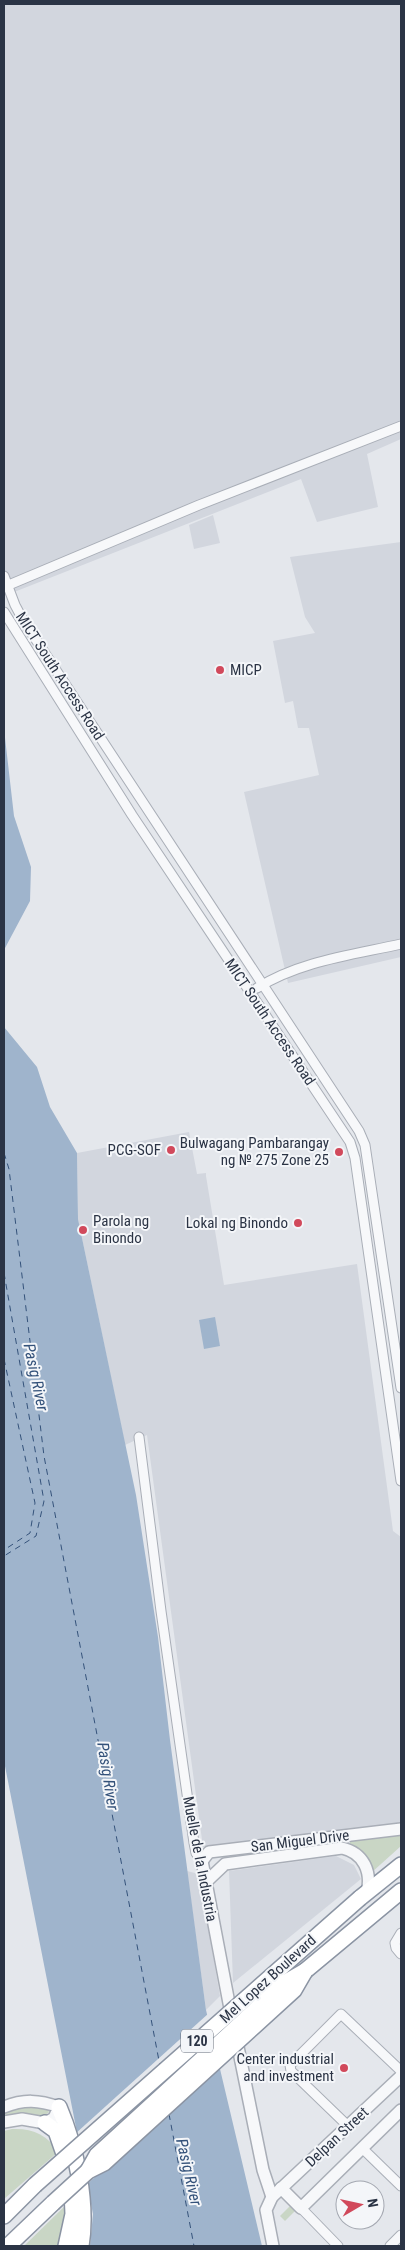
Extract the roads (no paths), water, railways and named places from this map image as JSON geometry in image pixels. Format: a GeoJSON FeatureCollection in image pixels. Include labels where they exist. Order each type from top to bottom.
{"type":"FeatureCollection","features":[{"type":"Feature","properties":{"kind":"highway","name":"Mel Lopez Boulevard"},"geometry":{"type":"LineString","coordinates":[[4,2216],[35,2185],[363,1895],[401,1865]]}},
{"type":"Feature","properties":{"kind":"highway","name":"Mel Lopez Boulevard"},"geometry":{"type":"LineString","coordinates":[[8,2246],[88,2171],[97,2155],[286,1982],[305,1971],[373,1914],[398,1897]]}},
{"type":"Feature","properties":{"kind":"highway"},"geometry":{"type":"LineString","coordinates":[[59,2107],[68,2128],[82,2197],[84,2221],[81,2246]]}},
{"type":"Feature","properties":{"kind":"highway"},"geometry":{"type":"LineString","coordinates":[[45,2124],[51,2127],[60,2137],[72,2192],[72,2223],[66,2246]]}},
{"type":"Feature","properties":{"kind":"street"},"geometry":{"type":"LineString","coordinates":[[5,587],[199,505],[401,426]]}},
{"type":"Feature","properties":{"kind":"street","name":"MICT South Access Road"},"geometry":{"type":"LineString","coordinates":[[4,576],[5,587],[23,620],[196,886],[354,1123],[365,1145],[401,1388]]}},
{"type":"Feature","properties":{"kind":"street","name":"MICT South Access Road"},"geometry":{"type":"LineString","coordinates":[[4,612],[184,894],[348,1138],[352,1148],[401,1481]]}},
{"type":"Feature","properties":{"kind":"street"},"geometry":{"type":"LineString","coordinates":[[91,750],[102,742]]}},
{"type":"Feature","properties":{"kind":"street"},"geometry":{"type":"LineString","coordinates":[[184,894],[196,886]]}},
{"type":"Feature","properties":{"kind":"street"},"geometry":{"type":"LineString","coordinates":[[249,992],[277,975],[297,967],[401,944]]}},
{"type":"Feature","properties":{"kind":"street","name":"Muelle de la Industria"},"geometry":{"type":"LineString","coordinates":[[139,1437],[194,1843],[196,1853],[202,1861],[263,2170],[272,2196],[266,2210],[273,2246]]}},
{"type":"Feature","properties":{"kind":"street","name":"San Miguel Drive"},"geometry":{"type":"LineString","coordinates":[[363,1895],[369,1880],[367,1869],[361,1859],[348,1849],[225,1864],[202,1861],[208,1852],[401,1829]]}},
{"type":"Feature","properties":{"kind":"street"},"geometry":{"type":"LineString","coordinates":[[278,1843],[280,1857]]}},
{"type":"Feature","properties":{"kind":"street"},"geometry":{"type":"LineString","coordinates":[[206,1882],[225,1864]]}},
{"type":"Feature","properties":{"kind":"street"},"geometry":{"type":"LineString","coordinates":[[401,1933],[395,1942],[396,1948],[401,1954]]}},
{"type":"Feature","properties":{"kind":"street"},"geometry":{"type":"LineString","coordinates":[[349,2127],[291,2072],[290,2065],[341,2014],[401,2071]]}},
{"type":"Feature","properties":{"kind":"street","name":"Delpan Street"},"geometry":{"type":"LineString","coordinates":[[272,2196],[349,2127],[401,2076]]}},
{"type":"Feature","properties":{"kind":"street"},"geometry":{"type":"LineString","coordinates":[[4,2107],[32,2100],[59,2107],[54,2118],[45,2124],[22,2119],[4,2122]]}},
{"type":"Feature","properties":{"kind":"street","name":"Delpan Street"},"geometry":{"type":"LineString","coordinates":[[300,2208],[401,2110]]}},
{"type":"Feature","properties":{"kind":"street"},"geometry":{"type":"LineString","coordinates":[[362,2148],[401,2186]]}},
{"type":"Feature","properties":{"kind":"street"},"geometry":{"type":"LineString","coordinates":[[281,2188],[338,2246]]}},
{"type":"Feature","properties":{"kind":"street"},"geometry":{"type":"LineString","coordinates":[[390,2246],[401,2235]]}},
{"type":"Feature","properties":{"kind":"water"},"geometry":{"type":"Polygon","coordinates":[[[4,729],[14,816],[31,867],[30,901],[4,950],[4,729]]]}},
{"type":"Feature","properties":{"kind":"water","name":"Pasig River"},"geometry":{"type":"Polygon","coordinates":[[[4,1027],[37,1067],[50,1107],[77,1153],[78,1219],[136,1495],[158,1637],[206,2010],[262,2246],[90,2246],[93,2214],[4,1761],[4,1027]]]}},
{"type":"Feature","properties":{"kind":"water"},"geometry":{"type":"Polygon","coordinates":[[[215,1317],[220,1346],[204,1349],[199,1320],[215,1317]]]}},
{"type":"Feature","properties":{"kind":"place","name":"MICP"},"geometry":{"type":"Point","coordinates":[220,670]}},
{"type":"Feature","properties":{"kind":"place","name":"PCG-SOF"},"geometry":{"type":"Point","coordinates":[171,1150]}},
{"type":"Feature","properties":{"kind":"place","name":"Bulwagang Pambarangay ng № 275 Zone 25"},"geometry":{"type":"Point","coordinates":[339,1152]}},
{"type":"Feature","properties":{"kind":"place","name":"Lokal ng Binondo"},"geometry":{"type":"Point","coordinates":[298,1223]}},
{"type":"Feature","properties":{"kind":"place","name":"Parola ng Binondo"},"geometry":{"type":"Point","coordinates":[83,1230]}},
{"type":"Feature","properties":{"kind":"place","name":"Center industrial and investment"},"geometry":{"type":"Point","coordinates":[344,2068]}}]}
